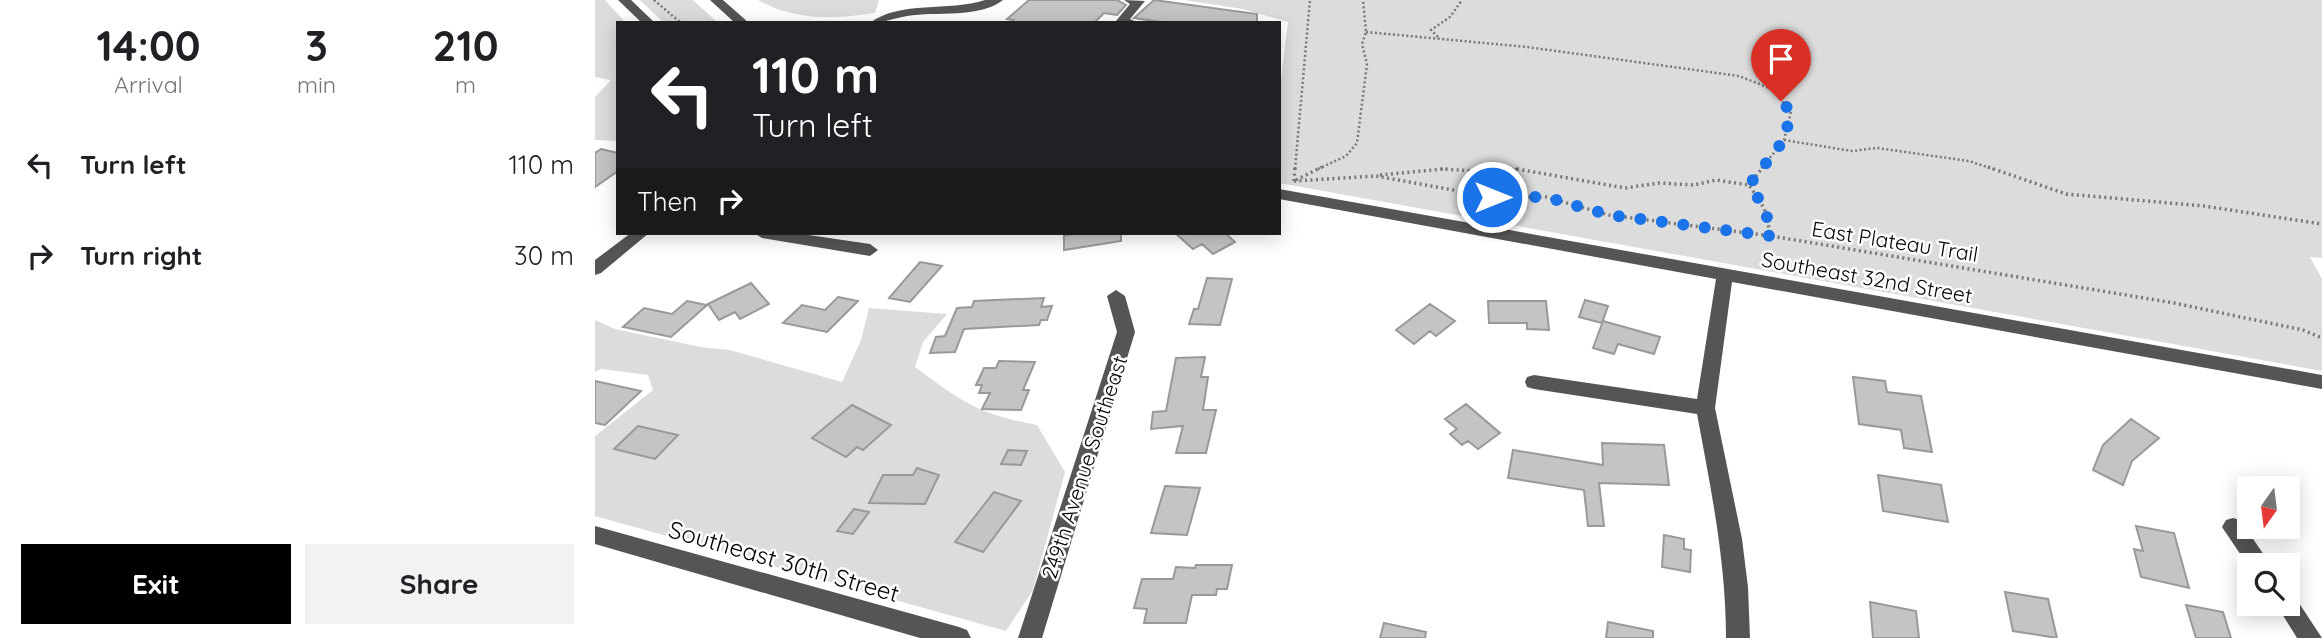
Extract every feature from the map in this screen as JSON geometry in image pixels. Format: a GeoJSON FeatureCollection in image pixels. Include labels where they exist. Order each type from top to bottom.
{"type":"FeatureCollection","features":[{"type":"Feature","properties":{"kind":"street"},"geometry":{"type":"LineString","coordinates":[[624,0],[647,21]]}},
{"type":"Feature","properties":{"kind":"street"},"geometry":{"type":"LineString","coordinates":[[716,0],[741,21]]}},
{"type":"Feature","properties":{"kind":"street"},"geometry":{"type":"LineString","coordinates":[[880,21],[904,10],[950,10],[997,0]]}},
{"type":"Feature","properties":{"kind":"street"},"geometry":{"type":"LineString","coordinates":[[1122,21],[1139,1],[1130,0]]}},
{"type":"Feature","properties":{"kind":"street","name":"Southeast 32nd Street"},"geometry":{"type":"LineString","coordinates":[[1281,194],[2322,382]]}},
{"type":"Feature","properties":{"kind":"street"},"geometry":{"type":"LineString","coordinates":[[595,269],[638,235]]}},
{"type":"Feature","properties":{"kind":"street"},"geometry":{"type":"LineString","coordinates":[[775,235],[870,250]]}},
{"type":"Feature","properties":{"kind":"street"},"geometry":{"type":"LineString","coordinates":[[1725,274],[1705,408],[1731,539],[1737,587],[1738,638]]}},
{"type":"Feature","properties":{"kind":"street","name":"249th Avenue Southeast"},"geometry":{"type":"LineString","coordinates":[[1030,638],[1126,332],[1116,296]]}},
{"type":"Feature","properties":{"kind":"street"},"geometry":{"type":"LineString","coordinates":[[1534,382],[1705,408]]}},
{"type":"Feature","properties":{"kind":"street"},"geometry":{"type":"LineString","coordinates":[[2233,527],[2251,553]]}},
{"type":"Feature","properties":{"kind":"street","name":"Southeast 30th Street"},"geometry":{"type":"LineString","coordinates":[[595,535],[959,638]]}},
{"type":"Feature","properties":{"kind":"street"},"geometry":{"type":"LineString","coordinates":[[2295,616],[2311,638]]}},
{"type":"Feature","properties":{"kind":"path"},"geometry":{"type":"LineString","coordinates":[[654,0],[679,21]]}},
{"type":"Feature","properties":{"kind":"path"},"geometry":{"type":"LineString","coordinates":[[1294,181],[1310,0]]}},
{"type":"Feature","properties":{"kind":"path"},"geometry":{"type":"LineString","coordinates":[[1294,181],[1346,156],[1357,143],[1367,64],[1362,44],[1366,32],[1363,0]]}},
{"type":"Feature","properties":{"kind":"path"},"geometry":{"type":"LineString","coordinates":[[1440,39],[1430,30],[1450,17],[1462,0]]}},
{"type":"Feature","properties":{"kind":"path"},"geometry":{"type":"LineString","coordinates":[[1366,32],[1587,54],[1739,76],[1772,89],[1791,112],[1784,140],[1749,185]]}},
{"type":"Feature","properties":{"kind":"path"},"geometry":{"type":"LineString","coordinates":[[1784,140],[1852,151],[1877,148],[1969,161],[2066,194],[2204,206],[2322,224]]}},
{"type":"Feature","properties":{"kind":"path"},"geometry":{"type":"LineString","coordinates":[[1376,176],[1443,169],[1490,172],[1517,169],[1625,188],[1659,183],[1694,185],[1716,180],[1749,185],[1765,208],[1771,236]]}},
{"type":"Feature","properties":{"kind":"path","name":"East Plateau Trail"},"geometry":{"type":"LineString","coordinates":[[1294,181],[1376,176],[1492,197],[1546,197],[1609,215],[1771,236],[2173,303],[2303,330],[2322,338]]}},
{"type":"Feature","properties":{"kind":"shaded area"},"geometry":{"type":"Polygon","coordinates":[[[595,0],[605,0],[624,21],[616,21],[616,141],[595,140],[595,97],[611,80],[595,77],[595,0]]]}},
{"type":"Feature","properties":{"kind":"shaded area"},"geometry":{"type":"Polygon","coordinates":[[[640,0],[693,0],[716,21],[662,21],[640,0]]]}},
{"type":"Feature","properties":{"kind":"shaded area"},"geometry":{"type":"Polygon","coordinates":[[[758,0],[879,0],[875,13],[815,17],[786,12],[758,0]]]}},
{"type":"Feature","properties":{"kind":"shaded area"},"geometry":{"type":"Polygon","coordinates":[[[1184,0],[2322,0],[2322,258],[2310,257],[2322,279],[2322,371],[1281,183],[1281,80],[1288,22],[1243,9],[1184,0]]]}},
{"type":"Feature","properties":{"kind":"shaded area"},"geometry":{"type":"Polygon","coordinates":[[[869,308],[947,314],[923,342],[915,367],[971,405],[1000,416],[1037,425],[1065,472],[1033,590],[1006,631],[595,516],[595,436],[653,390],[648,375],[601,369],[595,372],[595,320],[615,329],[700,347],[730,350],[842,382],[861,340],[869,308]]]}},
{"type":"Feature","properties":{"kind":"building"},"geometry":{"type":"Polygon","coordinates":[[[1029,0],[1117,0],[1126,5],[1117,15],[1104,13],[1096,21],[1007,19],[1029,0]]]}},
{"type":"Feature","properties":{"kind":"building"},"geometry":{"type":"Polygon","coordinates":[[[1154,0],[1257,14],[1257,21],[1154,21],[1134,18],[1154,0]]]}},
{"type":"Feature","properties":{"kind":"building"},"geometry":{"type":"Polygon","coordinates":[[[601,149],[616,153],[616,172],[595,187],[595,153],[601,149]]]}},
{"type":"Feature","properties":{"kind":"building"},"geometry":{"type":"Polygon","coordinates":[[[1121,235],[1121,241],[1064,250],[1064,236],[1121,235]]]}},
{"type":"Feature","properties":{"kind":"building"},"geometry":{"type":"Polygon","coordinates":[[[1177,235],[1227,235],[1235,242],[1213,254],[1202,244],[1193,249],[1177,235]]]}},
{"type":"Feature","properties":{"kind":"building"},"geometry":{"type":"Polygon","coordinates":[[[920,262],[942,266],[910,302],[889,298],[920,262]]]}},
{"type":"Feature","properties":{"kind":"building"},"geometry":{"type":"Polygon","coordinates":[[[1207,278],[1232,279],[1220,325],[1189,324],[1194,309],[1198,309],[1207,278]]]}},
{"type":"Feature","properties":{"kind":"building"},"geometry":{"type":"Polygon","coordinates":[[[751,283],[769,304],[740,319],[735,312],[719,320],[708,304],[751,283]]]}},
{"type":"Feature","properties":{"kind":"building"},"geometry":{"type":"Polygon","coordinates":[[[838,297],[858,301],[827,332],[783,323],[802,305],[825,310],[838,297]]]}},
{"type":"Feature","properties":{"kind":"building"},"geometry":{"type":"Polygon","coordinates":[[[1044,298],[1041,307],[1052,306],[1047,320],[1041,320],[1039,325],[964,329],[955,352],[930,353],[936,337],[945,336],[957,308],[972,307],[974,301],[1044,298]]]}},
{"type":"Feature","properties":{"kind":"building"},"geometry":{"type":"Polygon","coordinates":[[[1585,300],[1608,306],[1602,323],[1579,317],[1585,300]]]}},
{"type":"Feature","properties":{"kind":"building"},"geometry":{"type":"Polygon","coordinates":[[[687,301],[707,305],[671,337],[623,327],[644,308],[672,314],[687,301]]]}},
{"type":"Feature","properties":{"kind":"building"},"geometry":{"type":"Polygon","coordinates":[[[1488,301],[1546,301],[1549,330],[1527,329],[1527,323],[1489,323],[1488,301]]]}},
{"type":"Feature","properties":{"kind":"building"},"geometry":{"type":"Polygon","coordinates":[[[1430,304],[1455,321],[1436,336],[1430,331],[1414,344],[1396,330],[1430,304]]]}},
{"type":"Feature","properties":{"kind":"building"},"geometry":{"type":"Polygon","coordinates":[[[1603,321],[1660,337],[1654,354],[1618,344],[1614,354],[1593,348],[1603,321]]]}},
{"type":"Feature","properties":{"kind":"building"},"geometry":{"type":"Polygon","coordinates":[[[1205,357],[1201,377],[1208,377],[1203,410],[1216,410],[1206,453],[1176,453],[1183,426],[1151,429],[1153,412],[1166,411],[1176,358],[1205,357]]]}},
{"type":"Feature","properties":{"kind":"building"},"geometry":{"type":"Polygon","coordinates":[[[999,361],[1035,362],[1023,390],[1029,390],[1021,410],[982,409],[990,393],[979,393],[982,385],[976,385],[984,368],[996,368],[999,361]]]}},
{"type":"Feature","properties":{"kind":"building"},"geometry":{"type":"Polygon","coordinates":[[[1853,377],[1885,381],[1887,392],[1921,396],[1932,452],[1904,448],[1901,430],[1859,424],[1853,377]]]}},
{"type":"Feature","properties":{"kind":"building"},"geometry":{"type":"Polygon","coordinates":[[[595,381],[641,391],[605,425],[595,423],[595,381]]]}},
{"type":"Feature","properties":{"kind":"building"},"geometry":{"type":"Polygon","coordinates":[[[1466,404],[1500,433],[1478,449],[1468,441],[1462,445],[1450,434],[1457,429],[1445,419],[1466,404]]]}},
{"type":"Feature","properties":{"kind":"building"},"geometry":{"type":"Polygon","coordinates":[[[852,405],[891,425],[863,450],[857,447],[846,457],[812,438],[852,405]]]}},
{"type":"Feature","properties":{"kind":"building"},"geometry":{"type":"Polygon","coordinates":[[[2131,419],[2159,438],[2132,461],[2123,485],[2093,470],[2103,445],[2131,419]]]}},
{"type":"Feature","properties":{"kind":"building"},"geometry":{"type":"Polygon","coordinates":[[[638,426],[678,435],[655,459],[614,449],[638,426]]]}},
{"type":"Feature","properties":{"kind":"building"},"geometry":{"type":"Polygon","coordinates":[[[1602,443],[1664,445],[1669,485],[1599,483],[1604,526],[1588,526],[1584,490],[1508,478],[1513,450],[1603,465],[1602,443]]]}},
{"type":"Feature","properties":{"kind":"building"},"geometry":{"type":"Polygon","coordinates":[[[1008,450],[1027,451],[1021,465],[1001,464],[1008,450]]]}},
{"type":"Feature","properties":{"kind":"building"},"geometry":{"type":"Polygon","coordinates":[[[917,468],[939,475],[925,504],[869,503],[883,475],[913,475],[917,468]]]}},
{"type":"Feature","properties":{"kind":"building"},"geometry":{"type":"Polygon","coordinates":[[[1878,475],[1941,485],[1948,522],[1883,511],[1878,475]]]}},
{"type":"Feature","properties":{"kind":"building"},"geometry":{"type":"Polygon","coordinates":[[[1165,486],[1200,488],[1187,535],[1151,533],[1165,486]]]}},
{"type":"Feature","properties":{"kind":"building"},"geometry":{"type":"Polygon","coordinates":[[[994,492],[1021,501],[983,552],[955,542],[994,492]]]}},
{"type":"Feature","properties":{"kind":"building"},"geometry":{"type":"Polygon","coordinates":[[[854,509],[869,512],[853,534],[837,531],[854,509]]]}},
{"type":"Feature","properties":{"kind":"building"},"geometry":{"type":"Polygon","coordinates":[[[2136,526],[2174,533],[2189,588],[2141,577],[2134,549],[2143,551],[2136,526]]]}},
{"type":"Feature","properties":{"kind":"building"},"geometry":{"type":"Polygon","coordinates":[[[1664,535],[1684,539],[1684,549],[1691,550],[1690,572],[1662,567],[1664,535]]]}},
{"type":"Feature","properties":{"kind":"building"},"geometry":{"type":"Polygon","coordinates":[[[1196,565],[1232,565],[1227,589],[1217,589],[1216,595],[1192,595],[1186,623],[1144,623],[1147,609],[1134,608],[1142,579],[1173,579],[1176,567],[1195,568],[1196,565]]]}},
{"type":"Feature","properties":{"kind":"building"},"geometry":{"type":"Polygon","coordinates":[[[2005,592],[2048,599],[2057,638],[2013,631],[2005,592]]]}},
{"type":"Feature","properties":{"kind":"building"},"geometry":{"type":"Polygon","coordinates":[[[1870,602],[1916,611],[1919,638],[1873,638],[1870,602]]]}},
{"type":"Feature","properties":{"kind":"building"},"geometry":{"type":"Polygon","coordinates":[[[2186,605],[2223,612],[2231,638],[2196,638],[2186,605]]]}},
{"type":"Feature","properties":{"kind":"building"},"geometry":{"type":"Polygon","coordinates":[[[1608,622],[1653,631],[1653,638],[1606,638],[1608,622]]]}},
{"type":"Feature","properties":{"kind":"building"},"geometry":{"type":"Polygon","coordinates":[[[1384,623],[1426,632],[1425,638],[1380,638],[1384,623]]]}},
{"type":"Feature","properties":{"kind":"route"},"geometry":{"type":"LineString","coordinates":[[1492,197],[1546,197],[1609,215],[1771,236],[1765,208],[1749,185],[1784,140],[1791,112],[1781,101]]}}]}
